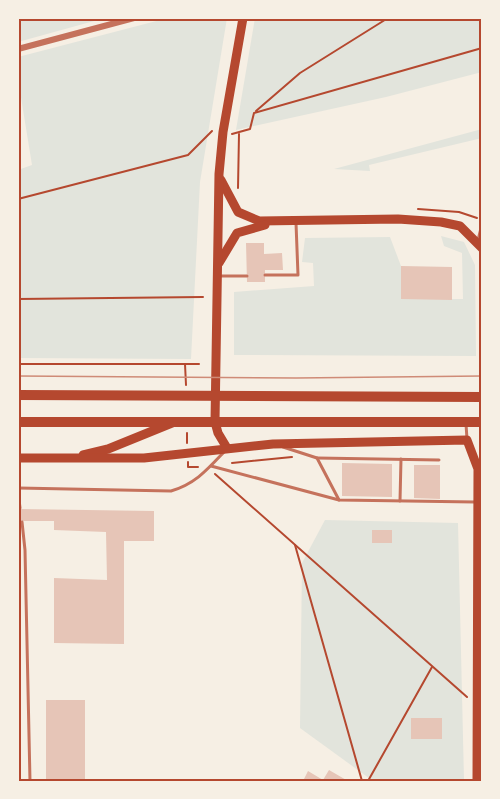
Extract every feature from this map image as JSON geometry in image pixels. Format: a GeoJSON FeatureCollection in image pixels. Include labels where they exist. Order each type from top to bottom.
{"type":"FeatureCollection","features":[{"type":"Feature","properties":{"kind":"main road"},"geometry":{"type":"LineString","coordinates":[[227,448],[215,422],[219,174],[223,132],[243,18]]}},
{"type":"Feature","properties":{"kind":"main road"},"geometry":{"type":"LineString","coordinates":[[219,174],[233,206],[246,217],[259,221],[398,219],[441,222],[459,226],[480,245]]}},
{"type":"Feature","properties":{"kind":"main road"},"geometry":{"type":"LineString","coordinates":[[218,266],[237,233],[255,226],[296,222]]}},
{"type":"Feature","properties":{"kind":"main road"},"geometry":{"type":"LineString","coordinates":[[18,395],[482,397]]}},
{"type":"Feature","properties":{"kind":"main road"},"geometry":{"type":"LineString","coordinates":[[18,422],[482,422]]}},
{"type":"Feature","properties":{"kind":"main road"},"geometry":{"type":"LineString","coordinates":[[69,458],[108,449],[172,423]]}},
{"type":"Feature","properties":{"kind":"main road"},"geometry":{"type":"LineString","coordinates":[[18,458],[144,458],[273,444],[467,440],[478,469],[479,502],[477,781]]}},
{"type":"Feature","properties":{"kind":"street"},"geometry":{"type":"LineString","coordinates":[[18,49],[134,18]]}},
{"type":"Feature","properties":{"kind":"lane"},"geometry":{"type":"LineString","coordinates":[[265,275],[298,275],[296,222]]}},
{"type":"Feature","properties":{"kind":"lane"},"geometry":{"type":"LineString","coordinates":[[480,245],[482,223]]}},
{"type":"Feature","properties":{"kind":"lane"},"geometry":{"type":"LineString","coordinates":[[217,276],[247,276]]}},
{"type":"Feature","properties":{"kind":"lane"},"geometry":{"type":"LineString","coordinates":[[466,422],[467,440]]}},
{"type":"Feature","properties":{"kind":"lane"},"geometry":{"type":"LineString","coordinates":[[273,444],[317,458],[439,460]]}},
{"type":"Feature","properties":{"kind":"lane"},"geometry":{"type":"LineString","coordinates":[[20,508],[18,490],[171,491],[189,485],[227,448]]}},
{"type":"Feature","properties":{"kind":"lane"},"geometry":{"type":"LineString","coordinates":[[317,458],[339,500]]}},
{"type":"Feature","properties":{"kind":"lane"},"geometry":{"type":"LineString","coordinates":[[400,501],[401,459]]}},
{"type":"Feature","properties":{"kind":"lane"},"geometry":{"type":"LineString","coordinates":[[208,467],[339,500],[479,502]]}},
{"type":"Feature","properties":{"kind":"lane"},"geometry":{"type":"LineString","coordinates":[[22,522],[25,550],[30,781]]}},
{"type":"Feature","properties":{"kind":"lane"},"geometry":{"type":"LineString","coordinates":[[18,550],[25,550]]}},
{"type":"Feature","properties":{"kind":"path"},"geometry":{"type":"LineString","coordinates":[[232,134],[239,134],[250,129],[254,112],[300,73],[388,18]]}},
{"type":"Feature","properties":{"kind":"path"},"geometry":{"type":"LineString","coordinates":[[254,112],[482,48]]}},
{"type":"Feature","properties":{"kind":"path"},"geometry":{"type":"LineString","coordinates":[[18,199],[188,154],[212,131]]}},
{"type":"Feature","properties":{"kind":"path"},"geometry":{"type":"LineString","coordinates":[[237,192],[239,134]]}},
{"type":"Feature","properties":{"kind":"path"},"geometry":{"type":"LineString","coordinates":[[416,209],[459,212],[482,223]]}},
{"type":"Feature","properties":{"kind":"path"},"geometry":{"type":"LineString","coordinates":[[18,299],[203,297]]}},
{"type":"Feature","properties":{"kind":"path"},"geometry":{"type":"LineString","coordinates":[[18,364],[199,364]]}},
{"type":"Feature","properties":{"kind":"path"},"geometry":{"type":"LineString","coordinates":[[185,364],[186,387]]}},
{"type":"Feature","properties":{"kind":"path"},"geometry":{"type":"LineString","coordinates":[[187,433],[187,446]]}},
{"type":"Feature","properties":{"kind":"path"},"geometry":{"type":"LineString","coordinates":[[188,467],[208,467],[309,456]]}},
{"type":"Feature","properties":{"kind":"path"},"geometry":{"type":"LineString","coordinates":[[212,472],[472,701]]}},
{"type":"Feature","properties":{"kind":"path"},"geometry":{"type":"LineString","coordinates":[[295,545],[362,781]]}},
{"type":"Feature","properties":{"kind":"path"},"geometry":{"type":"LineString","coordinates":[[368,781],[432,667]]}},
{"type":"Feature","properties":{"kind":"shaded area"},"geometry":{"type":"Polygon","coordinates":[[[18,18],[105,18],[18,42],[18,18]]]}},
{"type":"Feature","properties":{"kind":"shaded area"},"geometry":{"type":"Polygon","coordinates":[[[168,18],[227,18],[200,182],[191,359],[18,358],[18,170],[32,165],[18,79],[18,57],[168,18]]]}},
{"type":"Feature","properties":{"kind":"shaded area"},"geometry":{"type":"Polygon","coordinates":[[[255,18],[482,18],[482,72],[386,97],[236,130],[255,18]]]}},
{"type":"Feature","properties":{"kind":"shaded area"},"geometry":{"type":"Polygon","coordinates":[[[482,129],[482,138],[369,165],[370,171],[334,169],[482,129]]]}},
{"type":"Feature","properties":{"kind":"shaded area"},"geometry":{"type":"Polygon","coordinates":[[[441,236],[464,242],[475,265],[476,356],[234,355],[234,292],[314,286],[313,263],[302,262],[305,238],[390,237],[401,266],[401,299],[463,299],[462,253],[444,246],[441,236]]]}},
{"type":"Feature","properties":{"kind":"shaded area"},"geometry":{"type":"Polygon","coordinates":[[[325,520],[458,523],[464,780],[373,781],[300,728],[302,563],[325,520]]]}},
{"type":"Feature","properties":{"kind":"building"},"geometry":{"type":"Polygon","coordinates":[[[246,243],[264,243],[264,254],[282,253],[283,270],[265,270],[265,282],[247,282],[246,243]]]}},
{"type":"Feature","properties":{"kind":"building"},"geometry":{"type":"Polygon","coordinates":[[[401,266],[452,267],[452,300],[401,299],[401,266]]]}},
{"type":"Feature","properties":{"kind":"building"},"geometry":{"type":"Polygon","coordinates":[[[342,463],[392,464],[392,497],[342,496],[342,463]]]}},
{"type":"Feature","properties":{"kind":"building"},"geometry":{"type":"Polygon","coordinates":[[[414,465],[440,465],[440,499],[414,498],[414,465]]]}},
{"type":"Feature","properties":{"kind":"building"},"geometry":{"type":"Polygon","coordinates":[[[18,509],[154,511],[154,541],[124,541],[124,644],[54,643],[54,578],[107,580],[106,532],[54,530],[54,521],[18,521],[18,509]]]}},
{"type":"Feature","properties":{"kind":"building"},"geometry":{"type":"Polygon","coordinates":[[[372,530],[392,530],[392,543],[372,543],[372,530]]]}},
{"type":"Feature","properties":{"kind":"building"},"geometry":{"type":"Polygon","coordinates":[[[46,700],[85,700],[85,781],[46,781],[46,700]]]}},
{"type":"Feature","properties":{"kind":"building"},"geometry":{"type":"Polygon","coordinates":[[[411,718],[442,718],[442,739],[411,739],[411,718]]]}},
{"type":"Feature","properties":{"kind":"building"},"geometry":{"type":"Polygon","coordinates":[[[21,736],[20,781],[18,781],[18,737],[21,736]]]}},
{"type":"Feature","properties":{"kind":"building"},"geometry":{"type":"Polygon","coordinates":[[[329,770],[348,781],[303,781],[308,771],[323,780],[329,770]]]}},
{"type":"Feature","properties":{"kind":"tram line"},"geometry":{"type":"LineString","coordinates":[[18,376],[296,378],[482,376]]}}]}
